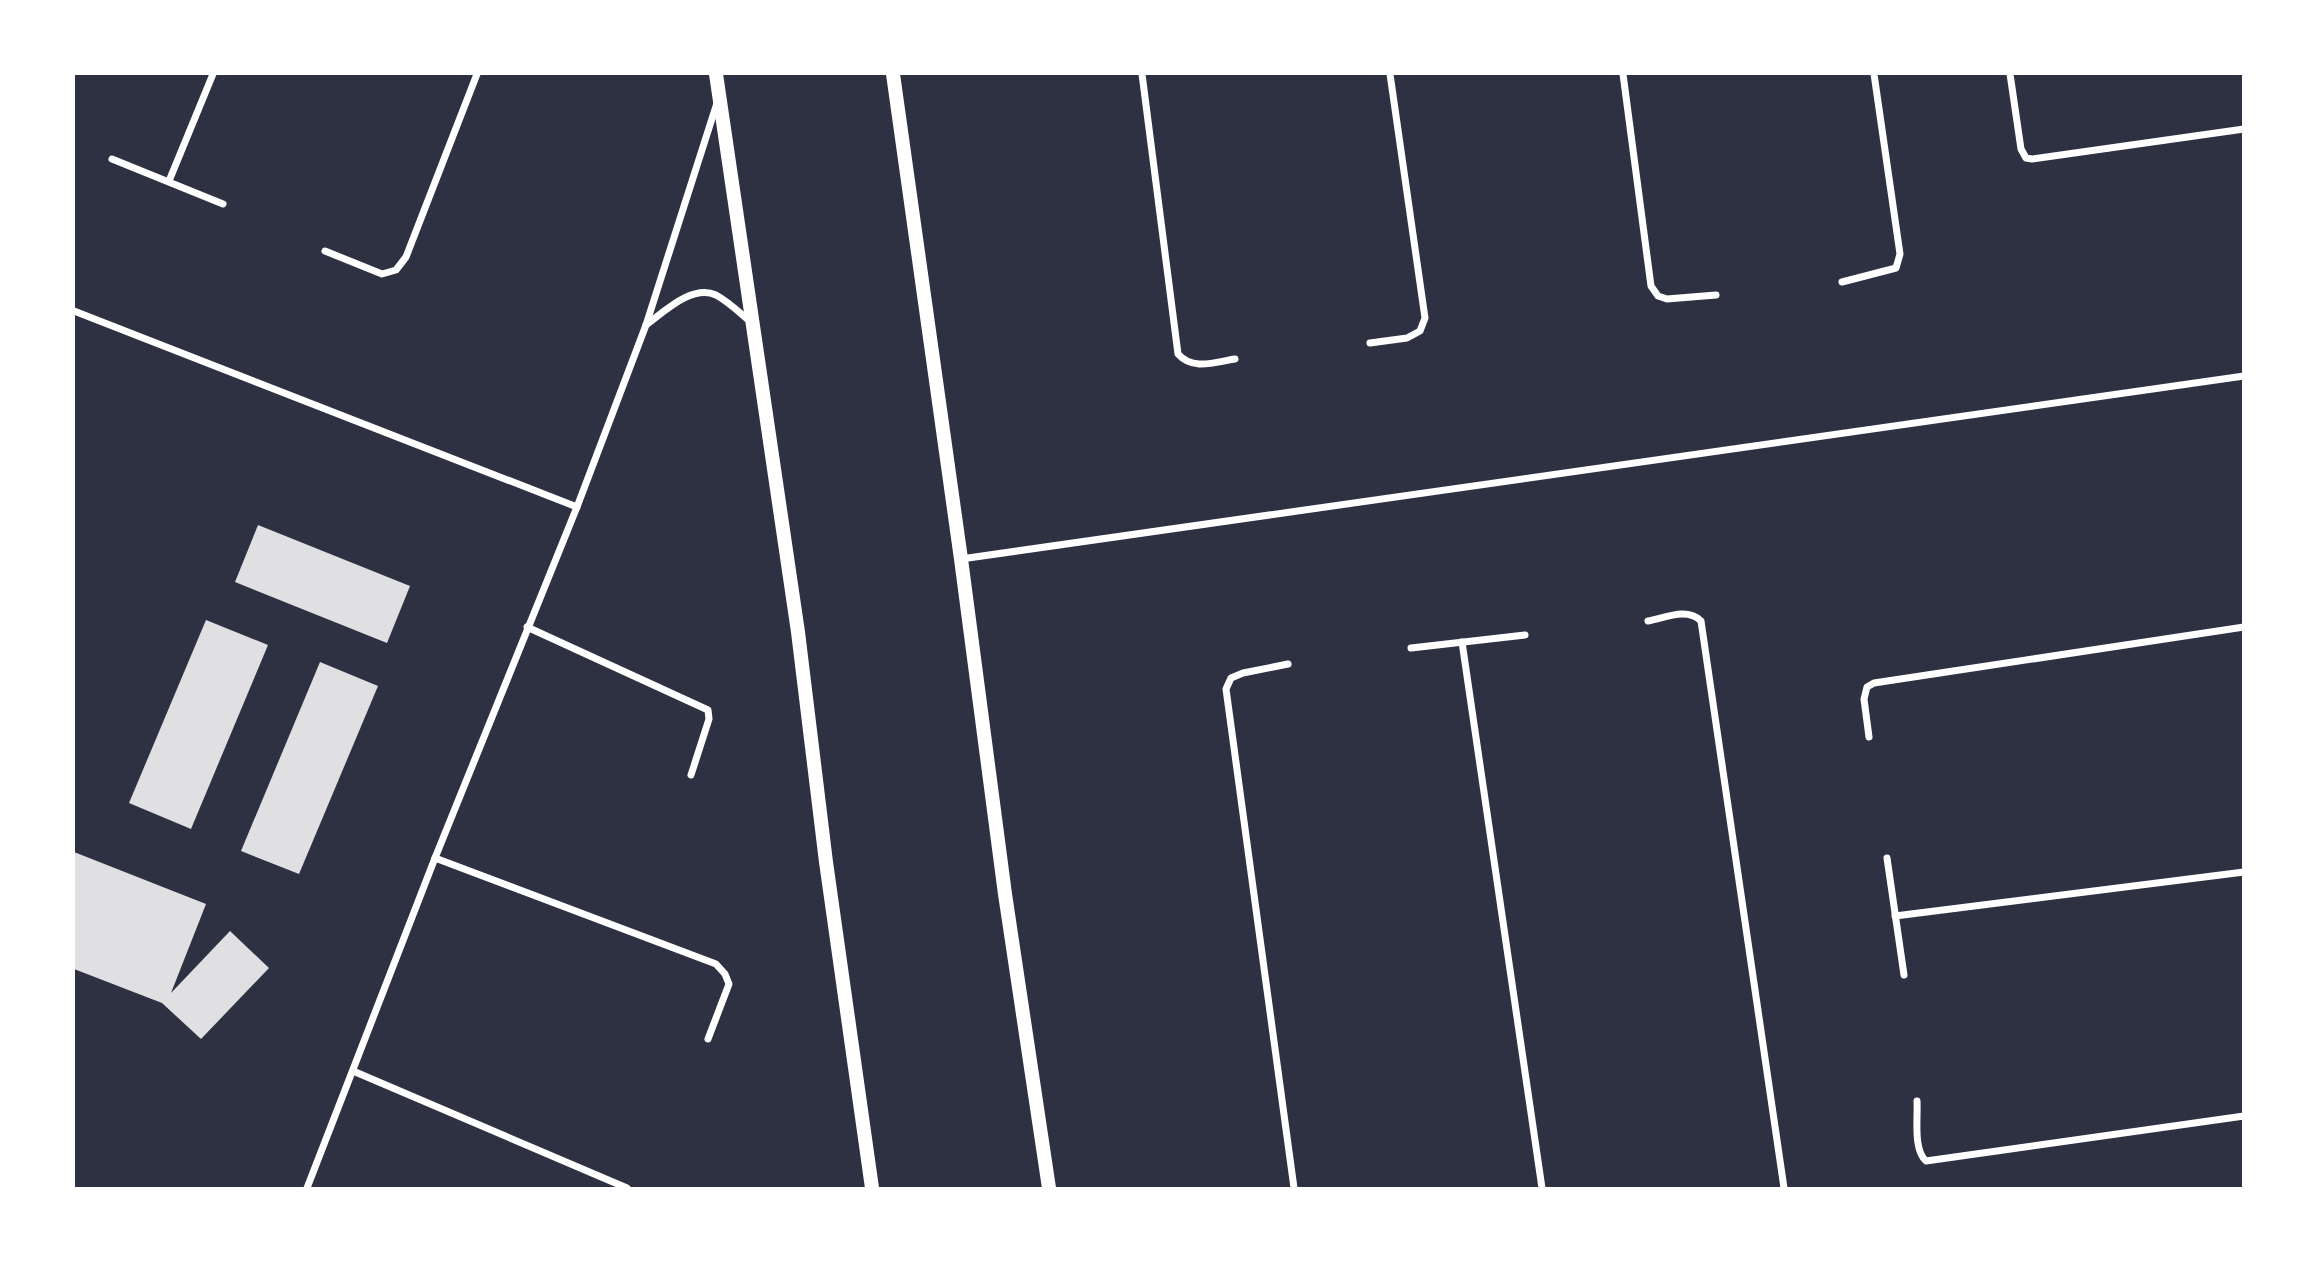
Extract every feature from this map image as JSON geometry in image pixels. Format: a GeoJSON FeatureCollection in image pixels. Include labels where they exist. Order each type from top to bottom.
{"type":"FeatureCollection","features":[{"type":"Feature","properties":{"kind":"main road"},"geometry":{"type":"LineString","coordinates":[[716,74],[754,324],[872,1188]]}},
{"type":"Feature","properties":{"kind":"main road"},"geometry":{"type":"LineString","coordinates":[[893,74],[961,559],[1004,894],[1049,1188]]}},
{"type":"Feature","properties":{"kind":"street"},"geometry":{"type":"LineString","coordinates":[[169,181],[213,74]]}},
{"type":"Feature","properties":{"kind":"street"},"geometry":{"type":"LineString","coordinates":[[325,251],[382,274],[396,270],[406,257],[477,74]]}},
{"type":"Feature","properties":{"kind":"street"},"geometry":{"type":"LineString","coordinates":[[1142,74],[1178,354],[1195,365],[1235,359]]}},
{"type":"Feature","properties":{"kind":"street"},"geometry":{"type":"LineString","coordinates":[[1370,343],[1407,338],[1420,331],[1425,318],[1390,74]]}},
{"type":"Feature","properties":{"kind":"street"},"geometry":{"type":"LineString","coordinates":[[1623,74],[1651,286],[1658,296],[1667,299],[1716,295]]}},
{"type":"Feature","properties":{"kind":"street"},"geometry":{"type":"LineString","coordinates":[[1842,282],[1896,268],[1900,254],[1874,74]]}},
{"type":"Feature","properties":{"kind":"street"},"geometry":{"type":"LineString","coordinates":[[2010,74],[2021,149],[2026,158],[2244,129]]}},
{"type":"Feature","properties":{"kind":"street"},"geometry":{"type":"LineString","coordinates":[[307,1188],[646,325],[719,96]]}},
{"type":"Feature","properties":{"kind":"street"},"geometry":{"type":"LineString","coordinates":[[111,159],[223,204]]}},
{"type":"Feature","properties":{"kind":"street"},"geometry":{"type":"LineString","coordinates":[[646,325],[683,299],[701,293],[715,295],[754,324]]}},
{"type":"Feature","properties":{"kind":"street"},"geometry":{"type":"LineString","coordinates":[[74,311],[576,507]]}},
{"type":"Feature","properties":{"kind":"street"},"geometry":{"type":"LineString","coordinates":[[961,559],[2244,376]]}},
{"type":"Feature","properties":{"kind":"street"},"geometry":{"type":"LineString","coordinates":[[1648,621],[1686,613],[1695,614],[1701,621],[1784,1188]]}},
{"type":"Feature","properties":{"kind":"street"},"geometry":{"type":"LineString","coordinates":[[527,627],[708,710],[709,719],[691,775]]}},
{"type":"Feature","properties":{"kind":"street"},"geometry":{"type":"LineString","coordinates":[[1869,737],[1864,699],[1867,687],[1874,683],[2244,627]]}},
{"type":"Feature","properties":{"kind":"street"},"geometry":{"type":"LineString","coordinates":[[1411,648],[1525,635]]}},
{"type":"Feature","properties":{"kind":"street"},"geometry":{"type":"LineString","coordinates":[[1462,642],[1542,1188]]}},
{"type":"Feature","properties":{"kind":"street"},"geometry":{"type":"LineString","coordinates":[[1288,664],[1243,673],[1231,678],[1226,689],[1294,1188]]}},
{"type":"Feature","properties":{"kind":"street"},"geometry":{"type":"LineString","coordinates":[[435,858],[716,964],[729,984],[708,1039]]}},
{"type":"Feature","properties":{"kind":"street"},"geometry":{"type":"LineString","coordinates":[[1887,858],[1904,975]]}},
{"type":"Feature","properties":{"kind":"street"},"geometry":{"type":"LineString","coordinates":[[1895,916],[2244,872]]}},
{"type":"Feature","properties":{"kind":"street"},"geometry":{"type":"LineString","coordinates":[[353,1071],[627,1188]]}},
{"type":"Feature","properties":{"kind":"street"},"geometry":{"type":"LineString","coordinates":[[1917,1101],[1920,1156],[1926,1161],[2244,1116]]}},
{"type":"Feature","properties":{"kind":"building"},"geometry":{"type":"Polygon","coordinates":[[[258,525],[410,586],[387,643],[235,582],[258,525]]]}},
{"type":"Feature","properties":{"kind":"building"},"geometry":{"type":"Polygon","coordinates":[[[206,620],[268,645],[191,829],[129,803],[206,620]]]}},
{"type":"Feature","properties":{"kind":"building"},"geometry":{"type":"Polygon","coordinates":[[[320,662],[378,686],[299,874],[241,851],[320,662]]]}},
{"type":"Feature","properties":{"kind":"building"},"geometry":{"type":"Polygon","coordinates":[[[74,852],[206,904],[171,993],[230,931],[269,968],[201,1039],[162,1003],[74,969],[74,852]]]}}]}
